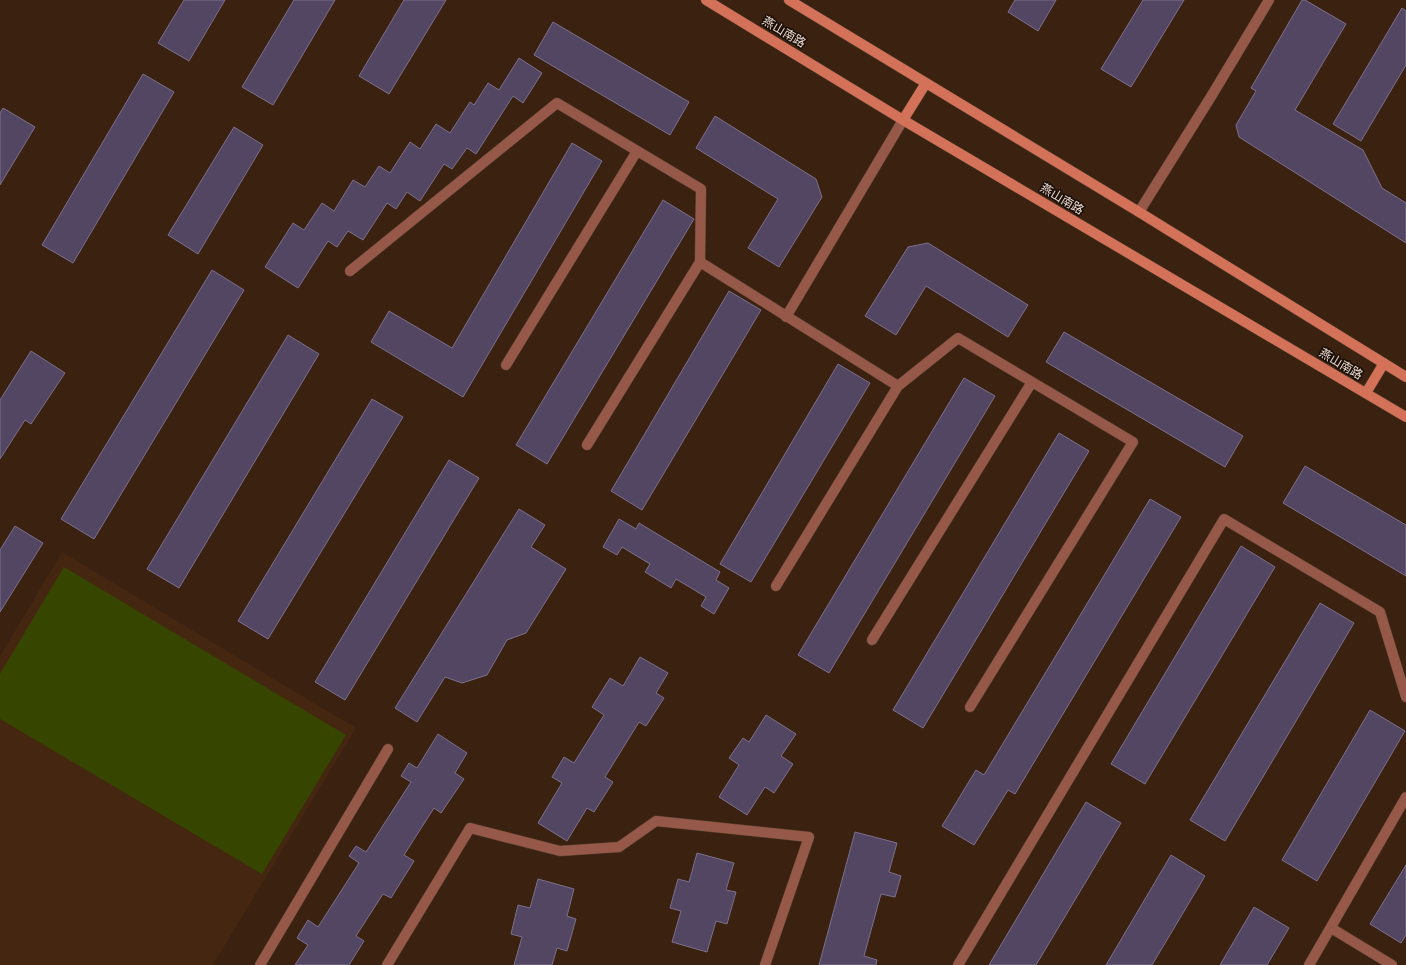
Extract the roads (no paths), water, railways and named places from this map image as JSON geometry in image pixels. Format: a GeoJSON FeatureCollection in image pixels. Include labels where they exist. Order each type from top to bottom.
{"type":"FeatureCollection","features":[{"type":"Feature","properties":{"kind":"main road","name":"燕山南路"},"geometry":{"type":"LineString","coordinates":[[706,0],[903,120],[1406,417]]}},
{"type":"Feature","properties":{"kind":"main road","name":"燕山南路"},"geometry":{"type":"LineString","coordinates":[[789,0],[1139,212],[1406,377]]}},
{"type":"Feature","properties":{"kind":"main road"},"geometry":{"type":"LineString","coordinates":[[903,120],[926,83]]}},
{"type":"Feature","properties":{"kind":"main road"},"geometry":{"type":"LineString","coordinates":[[1366,393],[1384,363]]}},
{"type":"Feature","properties":{"kind":"street"},"geometry":{"type":"LineString","coordinates":[[1139,212],[1269,0]]}},
{"type":"Feature","properties":{"kind":"street"},"geometry":{"type":"LineString","coordinates":[[350,271],[557,103],[701,190],[700,262],[587,445]]}},
{"type":"Feature","properties":{"kind":"street"},"geometry":{"type":"LineString","coordinates":[[786,317],[903,120]]}},
{"type":"Feature","properties":{"kind":"street"},"geometry":{"type":"LineString","coordinates":[[506,365],[637,151]]}},
{"type":"Feature","properties":{"kind":"street"},"geometry":{"type":"LineString","coordinates":[[700,262],[898,386]]}},
{"type":"Feature","properties":{"kind":"street"},"geometry":{"type":"LineString","coordinates":[[776,586],[898,386],[958,338],[1133,442],[970,707]]}},
{"type":"Feature","properties":{"kind":"street"},"geometry":{"type":"LineString","coordinates":[[872,640],[1032,382]]}},
{"type":"Feature","properties":{"kind":"street"},"geometry":{"type":"LineString","coordinates":[[958,965],[1224,520],[1380,612],[1406,698]]}},
{"type":"Feature","properties":{"kind":"street"},"geometry":{"type":"LineString","coordinates":[[260,965],[388,749]]}},
{"type":"Feature","properties":{"kind":"street"},"geometry":{"type":"LineString","coordinates":[[1309,965],[1406,797]]}},
{"type":"Feature","properties":{"kind":"street"},"geometry":{"type":"LineString","coordinates":[[387,965],[470,828],[560,851],[619,848],[656,821],[809,837],[765,965]]}},
{"type":"Feature","properties":{"kind":"street"},"geometry":{"type":"LineString","coordinates":[[1331,928],[1392,965]]}}]}
